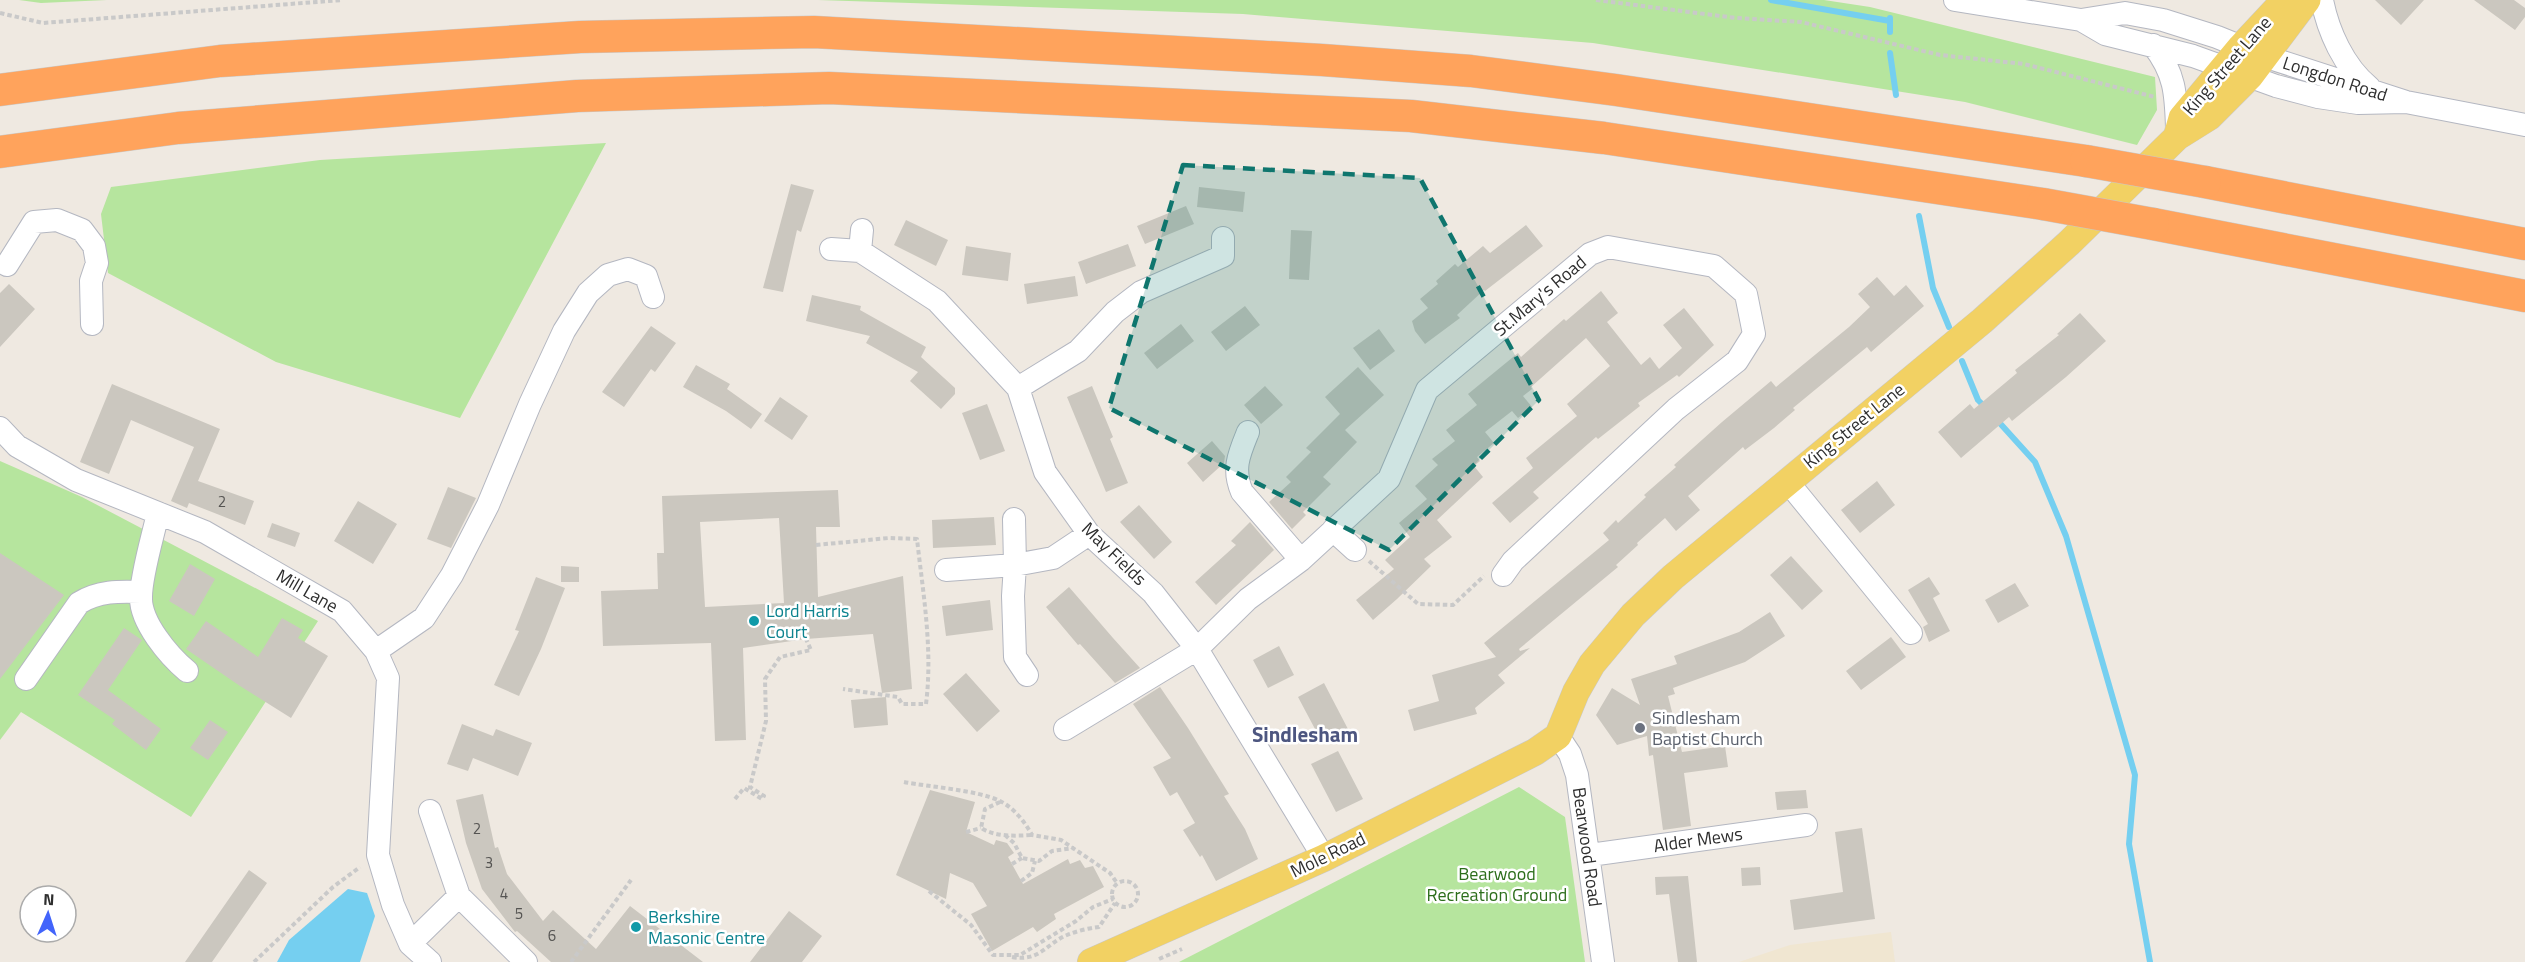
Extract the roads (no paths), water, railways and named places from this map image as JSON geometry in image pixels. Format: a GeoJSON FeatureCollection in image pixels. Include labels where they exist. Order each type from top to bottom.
{"type":"FeatureCollection","features":[{"type":"Feature","properties":{"kind":"highway"},"geometry":{"type":"LineString","coordinates":[[0,90],[220,61],[580,37],[814,32],[1322,60],[1471,71],[1616,90],[2086,161],[2525,244]]}},
{"type":"Feature","properties":{"kind":"highway"},"geometry":{"type":"LineString","coordinates":[[0,152],[178,128],[577,96],[829,88],[1411,116],[1604,138],[2043,204],[2525,296]]}},
{"type":"Feature","properties":{"kind":"main road","name":"King Street Lane"},"geometry":{"type":"LineString","coordinates":[[1558,736],[1576,692],[1592,664],[1633,615],[1673,577],[1982,321],[2069,243],[2177,132],[2209,117],[2285,0]]}},
{"type":"Feature","properties":{"kind":"main road","name":"King Street Lane"},"geometry":{"type":"LineString","coordinates":[[2245,61],[2307,0]]}},
{"type":"Feature","properties":{"kind":"main road","name":"Mole Road"},"geometry":{"type":"LineString","coordinates":[[1091,962],[1324,858],[1535,752],[1558,736]]}},
{"type":"Feature","properties":{"kind":"street"},"geometry":{"type":"LineString","coordinates":[[1955,0],[2081,20],[2125,13],[2144,16],[2217,37],[2245,61]]}},
{"type":"Feature","properties":{"kind":"street"},"geometry":{"type":"LineString","coordinates":[[2322,0],[2332,32],[2352,70],[2372,89]]}},
{"type":"Feature","properties":{"kind":"street"},"geometry":{"type":"LineString","coordinates":[[2081,20],[2105,34],[2245,61]]}},
{"type":"Feature","properties":{"kind":"street"},"geometry":{"type":"LineString","coordinates":[[2153,45],[2168,66],[2173,79],[2177,132]]}},
{"type":"Feature","properties":{"kind":"street","name":"Longdon Road"},"geometry":{"type":"LineString","coordinates":[[2245,61],[2372,89],[2406,102],[2525,125]]}},
{"type":"Feature","properties":{"kind":"street","name":"Longdon Road"},"geometry":{"type":"LineString","coordinates":[[2245,61],[2283,88],[2318,97],[2358,103],[2406,102]]}},
{"type":"Feature","properties":{"kind":"street"},"geometry":{"type":"LineString","coordinates":[[8,265],[34,222],[57,220],[82,230],[94,246],[97,263],[91,281],[92,324]]}},
{"type":"Feature","properties":{"kind":"street","name":"May Fields"},"geometry":{"type":"LineString","coordinates":[[831,249],[861,241],[937,301],[1018,388],[1045,472],[1089,534],[1153,593],[1197,649],[1324,858]]}},
{"type":"Feature","properties":{"kind":"street","name":"St.Mary's Road"},"geometry":{"type":"LineString","coordinates":[[1065,729],[1197,649],[1248,599],[1301,560],[1389,479],[1427,390],[1590,254],[1608,247],[1714,266],[1746,294],[1754,334],[1737,361],[1676,409],[1505,562]]}},
{"type":"Feature","properties":{"kind":"street"},"geometry":{"type":"LineString","coordinates":[[1018,388],[1078,351],[1115,312],[1141,291],[1230,251]]}},
{"type":"Feature","properties":{"kind":"street"},"geometry":{"type":"LineString","coordinates":[[376,651],[424,618],[452,575],[488,505],[530,404],[564,331],[588,293],[608,275],[628,269],[646,276],[653,297]]}},
{"type":"Feature","properties":{"kind":"street","name":"Mill Lane"},"geometry":{"type":"LineString","coordinates":[[0,428],[17,446],[76,480],[205,532],[342,611],[376,651],[388,678],[378,855],[393,905],[410,944],[430,962]]}},
{"type":"Feature","properties":{"kind":"street"},"geometry":{"type":"LineString","coordinates":[[1248,432],[1236,462],[1237,479],[1242,492],[1301,560]]}},
{"type":"Feature","properties":{"kind":"street"},"geometry":{"type":"LineString","coordinates":[[1787,481],[1911,633]]}},
{"type":"Feature","properties":{"kind":"street"},"geometry":{"type":"LineString","coordinates":[[158,513],[140,598],[146,619],[170,656],[187,671]]}},
{"type":"Feature","properties":{"kind":"street"},"geometry":{"type":"LineString","coordinates":[[1014,519],[1015,657],[1027,675]]}},
{"type":"Feature","properties":{"kind":"street"},"geometry":{"type":"LineString","coordinates":[[1333,530],[1355,550]]}},
{"type":"Feature","properties":{"kind":"street"},"geometry":{"type":"LineString","coordinates":[[946,570],[1015,565],[1053,558],[1089,534]]}},
{"type":"Feature","properties":{"kind":"street"},"geometry":{"type":"LineString","coordinates":[[26,679],[79,603],[91,596],[104,593],[141,592]]}},
{"type":"Feature","properties":{"kind":"street","name":"Bearwood Road"},"geometry":{"type":"LineString","coordinates":[[1558,736],[1570,754],[1576,775],[1590,855],[1604,962]]}},
{"type":"Feature","properties":{"kind":"street"},"geometry":{"type":"LineString","coordinates":[[430,811],[459,896],[526,962]]}},
{"type":"Feature","properties":{"kind":"street","name":"Alder Mews"},"geometry":{"type":"LineString","coordinates":[[1590,855],[1806,825]]}},
{"type":"Feature","properties":{"kind":"street"},"geometry":{"type":"LineString","coordinates":[[410,944],[459,896]]}},
{"type":"Feature","properties":{"kind":"water"},"geometry":{"type":"Polygon","coordinates":[[[348,889],[367,893],[375,916],[360,962],[277,962],[289,940],[348,889]]]}},
{"type":"Feature","properties":{"kind":"waterway"},"geometry":{"type":"LineString","coordinates":[[1771,0],[1890,21]]}},
{"type":"Feature","properties":{"kind":"waterway"},"geometry":{"type":"LineString","coordinates":[[1890,18],[1890,32]]}},
{"type":"Feature","properties":{"kind":"waterway"},"geometry":{"type":"LineString","coordinates":[[1890,53],[1896,95]]}},
{"type":"Feature","properties":{"kind":"waterway"},"geometry":{"type":"LineString","coordinates":[[1919,216],[1933,288],[1949,327]]}},
{"type":"Feature","properties":{"kind":"waterway"},"geometry":{"type":"LineString","coordinates":[[1962,361],[1978,400],[1986,408]]}},
{"type":"Feature","properties":{"kind":"waterway"},"geometry":{"type":"LineString","coordinates":[[1997,420],[2035,462],[2066,536],[2135,775],[2129,844],[2150,962]]}},
{"type":"Feature","properties":{"kind":"place","name":"Lord Harris Court"},"geometry":{"type":"Point","coordinates":[754,621]}},
{"type":"Feature","properties":{"kind":"place","name":"Sindlesham Baptist Church"},"geometry":{"type":"Point","coordinates":[1640,728]}},
{"type":"Feature","properties":{"kind":"place","name":"Berkshire Masonic Centre"},"geometry":{"type":"Point","coordinates":[636,927]}},
{"type":"Feature","properties":{"kind":"district","name":"Sindlesham"},"geometry":{"type":"Point","coordinates":[1305,735]}},
{"type":"Feature","properties":{"kind":"park label","name":"Bearwood Recreation Ground"},"geometry":{"type":"Point","coordinates":[1497,884]}}]}
